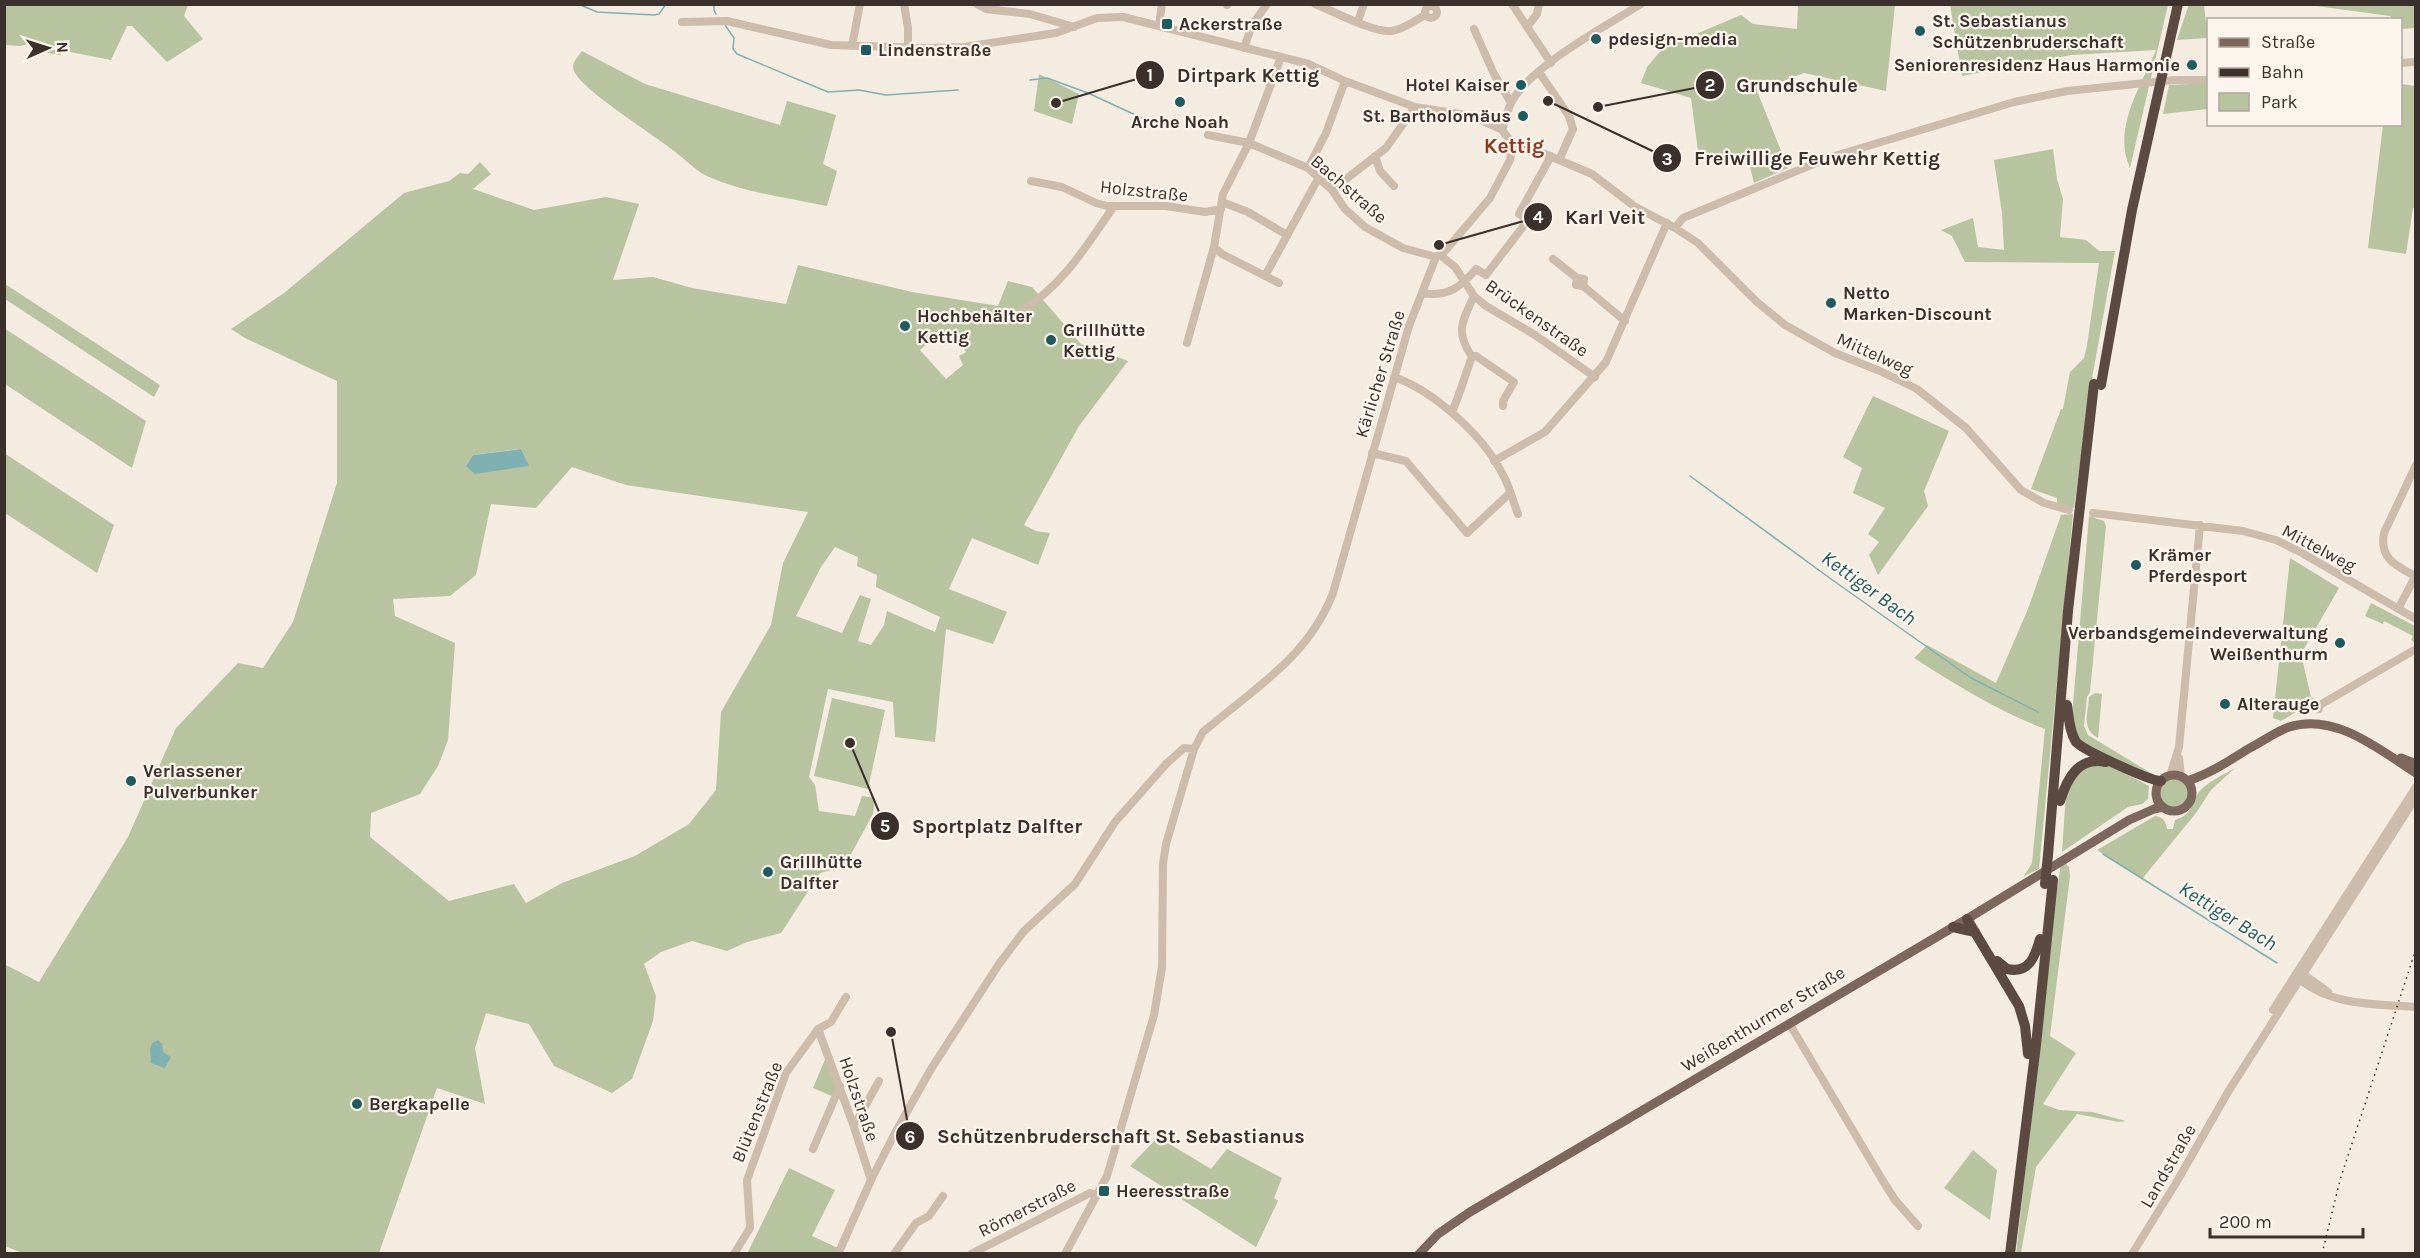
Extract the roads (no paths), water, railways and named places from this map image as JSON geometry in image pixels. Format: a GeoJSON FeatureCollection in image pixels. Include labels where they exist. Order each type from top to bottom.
{"type":"FeatureCollection","features":[{"type":"Feature","properties":{"kind":"highway"},"geometry":{"type":"LineString","coordinates":[[2010,1254],[2035,1057],[2069,600],[2098,385],[2126,209],[2171,4]]}},
{"type":"Feature","properties":{"kind":"highway"},"geometry":{"type":"LineString","coordinates":[[2051,853],[2060,801],[2084,511],[2098,385],[2132,210],[2178,4]]}},
{"type":"Feature","properties":{"kind":"highway"},"geometry":{"type":"LineString","coordinates":[[2067,705],[2072,735],[2084,749],[2161,786]]}},
{"type":"Feature","properties":{"kind":"highway"},"geometry":{"type":"LineString","coordinates":[[2060,801],[2071,774],[2081,765],[2095,760],[2110,763],[2151,784],[2161,786]]}},
{"type":"Feature","properties":{"kind":"highway"},"geometry":{"type":"LineString","coordinates":[[2003,1254],[2040,939],[2049,882]]}},
{"type":"Feature","properties":{"kind":"highway"},"geometry":{"type":"LineString","coordinates":[[1970,917],[1975,932],[2019,1005],[2025,1026],[2028,1054]]}},
{"type":"Feature","properties":{"kind":"highway"},"geometry":{"type":"LineString","coordinates":[[1970,917],[1996,959],[2007,969],[2019,970],[2028,966],[2035,956],[2040,939]]}},
{"type":"Feature","properties":{"kind":"highway"},"geometry":{"type":"LineString","coordinates":[[1953,927],[1975,932]]}},
{"type":"Feature","properties":{"kind":"main road"},"geometry":{"type":"LineString","coordinates":[[2215,769],[2161,786],[2163,807],[2173,811],[2183,808],[2190,801],[2191,790],[2195,784],[2215,769],[2284,729],[2308,724],[2321,724],[2341,729],[2415,766]]}},
{"type":"Feature","properties":{"kind":"main road"},"geometry":{"type":"LineString","coordinates":[[2184,779],[2191,790]]}},
{"type":"Feature","properties":{"kind":"main road","name":"Weißenthurmer Straße"},"geometry":{"type":"LineString","coordinates":[[2129,820],[2161,786]]}},
{"type":"Feature","properties":{"kind":"main road","name":"Weißenthurmer Straße"},"geometry":{"type":"LineString","coordinates":[[1419,1254],[1444,1229],[1470,1212],[1970,917],[2129,820],[2154,808],[2163,807]]}},
{"type":"Feature","properties":{"kind":"street"},"geometry":{"type":"LineString","coordinates":[[852,46],[860,4]]}},
{"type":"Feature","properties":{"kind":"street"},"geometry":{"type":"LineString","coordinates":[[904,4],[908,47]]}},
{"type":"Feature","properties":{"kind":"street"},"geometry":{"type":"LineString","coordinates":[[977,4],[986,9],[1030,14],[1074,27]]}},
{"type":"Feature","properties":{"kind":"street"},"geometry":{"type":"LineString","coordinates":[[1159,25],[1161,4]]}},
{"type":"Feature","properties":{"kind":"street"},"geometry":{"type":"LineString","coordinates":[[1246,48],[1252,25],[1267,4]]}},
{"type":"Feature","properties":{"kind":"street"},"geometry":{"type":"LineString","coordinates":[[1315,4],[1370,27],[1393,31],[1425,15]]}},
{"type":"Feature","properties":{"kind":"street"},"geometry":{"type":"LineString","coordinates":[[1358,21],[1364,4]]}},
{"type":"Feature","properties":{"kind":"street"},"geometry":{"type":"LineString","coordinates":[[1512,4],[1551,63]]}},
{"type":"Feature","properties":{"kind":"street"},"geometry":{"type":"LineString","coordinates":[[1527,27],[1537,14],[1539,4]]}},
{"type":"Feature","properties":{"kind":"street"},"geometry":{"type":"LineString","coordinates":[[1502,130],[1511,103],[1539,72],[1641,4]]}},
{"type":"Feature","properties":{"kind":"street"},"geometry":{"type":"LineString","coordinates":[[681,22],[727,21],[808,41],[852,46],[908,47],[970,46],[1056,33],[1097,18],[1114,16],[1131,18],[1309,64],[1345,81],[1414,106],[1472,116],[1502,130],[1514,144]]}},
{"type":"Feature","properties":{"kind":"street"},"geometry":{"type":"LineString","coordinates":[[1474,29],[1494,74],[1511,103]]}},
{"type":"Feature","properties":{"kind":"street"},"geometry":{"type":"LineString","coordinates":[[1187,343],[1202,283],[1214,247],[1223,194],[1249,142],[1281,57]]}},
{"type":"Feature","properties":{"kind":"street"},"geometry":{"type":"LineString","coordinates":[[1539,72],[1569,116],[1574,129],[1560,158]]}},
{"type":"Feature","properties":{"kind":"street"},"geometry":{"type":"LineString","coordinates":[[1675,228],[1683,218],[1828,158],[1968,114],[2067,91],[2174,80],[2207,80]]}},
{"type":"Feature","properties":{"kind":"street"},"geometry":{"type":"LineString","coordinates":[[1308,168],[1326,133],[1345,81]]}},
{"type":"Feature","properties":{"kind":"street"},"geometry":{"type":"LineString","coordinates":[[1332,190],[1386,147],[1414,106]]}},
{"type":"Feature","properties":{"kind":"street","name":"Bachstraße"},"geometry":{"type":"LineString","coordinates":[[1208,135],[1249,142],[1308,168],[1332,190],[1346,209],[1365,227],[1403,248],[1438,256]]}},
{"type":"Feature","properties":{"kind":"street"},"geometry":{"type":"LineString","coordinates":[[1494,461],[1545,432],[1606,362],[1667,223],[1634,206],[1592,174],[1560,158],[1519,143],[1514,144]]}},
{"type":"Feature","properties":{"kind":"street"},"geometry":{"type":"LineString","coordinates":[[1438,256],[1475,218],[1490,198],[1510,160],[1514,144]]}},
{"type":"Feature","properties":{"kind":"street"},"geometry":{"type":"LineString","coordinates":[[1375,156],[1380,171],[1394,186]]}},
{"type":"Feature","properties":{"kind":"street"},"geometry":{"type":"LineString","coordinates":[[1422,293],[1436,295],[1447,292],[1466,281],[1476,269],[1486,275],[1528,220],[1519,214],[1551,156]]}},
{"type":"Feature","properties":{"kind":"street"},"geometry":{"type":"LineString","coordinates":[[1265,276],[1319,177]]}},
{"type":"Feature","properties":{"kind":"street","name":"Holzstraße"},"geometry":{"type":"LineString","coordinates":[[1031,181],[1062,187],[1096,203],[1114,206],[1166,206],[1205,212],[1221,206]]}},
{"type":"Feature","properties":{"kind":"street"},"geometry":{"type":"LineString","coordinates":[[1020,312],[1043,296],[1068,272],[1114,206]]}},
{"type":"Feature","properties":{"kind":"street"},"geometry":{"type":"LineString","coordinates":[[1221,206],[1248,212],[1287,235]]}},
{"type":"Feature","properties":{"kind":"street","name":"Mittelweg"},"geometry":{"type":"LineString","coordinates":[[1667,223],[1698,243],[1757,302],[1785,325],[1835,353],[1917,389],[1966,428],[2021,490],[2044,503],[2069,510]]}},
{"type":"Feature","properties":{"kind":"street"},"geometry":{"type":"LineString","coordinates":[[1214,247],[1222,254],[1279,283]]}},
{"type":"Feature","properties":{"kind":"street","name":"Brückenstraße"},"geometry":{"type":"LineString","coordinates":[[1438,256],[1455,267],[1474,296],[1595,377]]}},
{"type":"Feature","properties":{"kind":"street","name":"Kärlicher Straße"},"geometry":{"type":"LineString","coordinates":[[1194,749],[1203,732],[1280,669],[1311,637],[1325,614],[1333,593],[1394,377],[1422,293],[1438,256]]}},
{"type":"Feature","properties":{"kind":"street"},"geometry":{"type":"LineString","coordinates":[[1553,259],[1576,278],[1576,285],[1583,286],[1625,321]]}},
{"type":"Feature","properties":{"kind":"street"},"geometry":{"type":"LineString","coordinates":[[1472,357],[1463,343],[1461,331],[1462,320],[1474,296]]}},
{"type":"Feature","properties":{"kind":"street"},"geometry":{"type":"LineString","coordinates":[[1472,357],[1481,358],[1514,382],[1503,401],[1503,406]]}},
{"type":"Feature","properties":{"kind":"street"},"geometry":{"type":"LineString","coordinates":[[1452,412],[1465,382],[1472,357]]}},
{"type":"Feature","properties":{"kind":"street"},"geometry":{"type":"LineString","coordinates":[[1394,377],[1406,381],[1463,422],[1503,475],[1518,514]]}},
{"type":"Feature","properties":{"kind":"street"},"geometry":{"type":"LineString","coordinates":[[1372,453],[1406,461],[1467,533],[1510,493]]}},
{"type":"Feature","properties":{"kind":"street"},"geometry":{"type":"LineString","coordinates":[[2398,609],[2415,575],[2394,565],[2387,558],[2382,542],[2415,465]]}},
{"type":"Feature","properties":{"kind":"street","name":"Mittelweg"},"geometry":{"type":"LineString","coordinates":[[2093,513],[2242,531],[2276,540],[2415,619]]}},
{"type":"Feature","properties":{"kind":"street"},"geometry":{"type":"LineString","coordinates":[[2184,779],[2179,747],[2200,525]]}},
{"type":"Feature","properties":{"kind":"street"},"geometry":{"type":"LineString","coordinates":[[2319,709],[2320,705],[2415,649]]}},
{"type":"Feature","properties":{"kind":"street"},"geometry":{"type":"LineString","coordinates":[[2161,786],[2179,747]]}},
{"type":"Feature","properties":{"kind":"street"},"geometry":{"type":"LineString","coordinates":[[838,1254],[871,1180],[931,1070],[1019,937],[1075,884],[1115,822],[1166,764],[1184,748],[1194,749],[1171,825],[1163,864],[1162,967],[1158,996],[1107,1176],[1065,1254]]}},
{"type":"Feature","properties":{"kind":"street"},"geometry":{"type":"LineString","coordinates":[[2228,1092],[2247,1054],[2415,787]]}},
{"type":"Feature","properties":{"kind":"street"},"geometry":{"type":"LineString","coordinates":[[2228,1092],[2285,1000],[2298,974],[2415,797]]}},
{"type":"Feature","properties":{"kind":"street"},"geometry":{"type":"LineString","coordinates":[[2298,974],[2309,987],[2334,997],[2361,1003],[2415,1007]]}},
{"type":"Feature","properties":{"kind":"street"},"geometry":{"type":"LineString","coordinates":[[2298,974],[2334,997]]}},
{"type":"Feature","properties":{"kind":"street"},"geometry":{"type":"LineString","coordinates":[[2285,1000],[2309,987]]}},
{"type":"Feature","properties":{"kind":"street","name":"Blütenstraße"},"geometry":{"type":"LineString","coordinates":[[734,1254],[750,1228],[747,1179],[777,1093],[786,1073],[818,1029],[831,1022],[846,997]]}},
{"type":"Feature","properties":{"kind":"street"},"geometry":{"type":"LineString","coordinates":[[1789,1023],[1883,1180],[1918,1226]]}},
{"type":"Feature","properties":{"kind":"street","name":"Holzstraße"},"geometry":{"type":"LineString","coordinates":[[818,1029],[840,1086],[871,1180]]}},
{"type":"Feature","properties":{"kind":"street"},"geometry":{"type":"LineString","coordinates":[[853,1124],[879,1081]]}},
{"type":"Feature","properties":{"kind":"street"},"geometry":{"type":"LineString","coordinates":[[813,1149],[840,1086]]}},
{"type":"Feature","properties":{"kind":"street","name":"Landstraße"},"geometry":{"type":"LineString","coordinates":[[2133,1254],[2228,1092]]}},
{"type":"Feature","properties":{"kind":"street","name":"Römerstraße"},"geometry":{"type":"LineString","coordinates":[[971,1254],[1090,1193],[1097,1196]]}},
{"type":"Feature","properties":{"kind":"street"},"geometry":{"type":"LineString","coordinates":[[894,1254],[916,1223],[929,1216],[943,1196]]}},
{"type":"Feature","properties":{"kind":"water"},"geometry":{"type":"Polygon","coordinates":[[[521,449],[529,466],[475,474],[466,466],[473,455],[521,449]]]}},
{"type":"Feature","properties":{"kind":"water"},"geometry":{"type":"Polygon","coordinates":[[[158,1040],[162,1044],[163,1052],[171,1057],[165,1068],[151,1063],[150,1049],[152,1043],[158,1040]]]}},
{"type":"Feature","properties":{"kind":"waterway","name":"Kettiger Bach"},"geometry":{"type":"LineString","coordinates":[[578,4],[597,12],[654,15],[659,14],[666,4]]}},
{"type":"Feature","properties":{"kind":"waterway","name":"Kettiger Bach"},"geometry":{"type":"LineString","coordinates":[[714,4],[716,14]]}},
{"type":"Feature","properties":{"kind":"waterway","name":"Kettiger Bach"},"geometry":{"type":"LineString","coordinates":[[725,25],[734,38],[733,49],[737,54],[828,92],[859,90],[886,95],[958,90]]}},
{"type":"Feature","properties":{"kind":"waterway","name":"Kettiger Bach"},"geometry":{"type":"LineString","coordinates":[[1030,80],[1047,78],[1088,93],[1155,124]]}},
{"type":"Feature","properties":{"kind":"waterway","name":"Kettiger Bach"},"geometry":{"type":"LineString","coordinates":[[1690,476],[1971,678],[2038,712]]}},
{"type":"Feature","properties":{"kind":"waterway","name":"Kettiger Bach"},"geometry":{"type":"LineString","coordinates":[[2103,854],[2277,963]]}},
{"type":"Feature","properties":{"kind":"railway"},"geometry":{"type":"LineString","coordinates":[[2322,1254],[2340,1180],[2416,949]]}},
{"type":"Feature","properties":{"kind":"place","name":"Ackerstraße"},"geometry":{"type":"Point","coordinates":[1167,24]}},
{"type":"Feature","properties":{"kind":"place","name":"St. Sebastianus Schützenbruderschaft"},"geometry":{"type":"Point","coordinates":[1920,31]}},
{"type":"Feature","properties":{"kind":"place","name":"pdesign-media"},"geometry":{"type":"Point","coordinates":[1596,39]}},
{"type":"Feature","properties":{"kind":"place","name":"Lindenstraße"},"geometry":{"type":"Point","coordinates":[866,50]}},
{"type":"Feature","properties":{"kind":"place","name":"Seniorenresidenz Haus Harmonie"},"geometry":{"type":"Point","coordinates":[2192,65]}},
{"type":"Feature","properties":{"kind":"place","name":"Hotel Kaiser"},"geometry":{"type":"Point","coordinates":[1521,85]}},
{"type":"Feature","properties":{"kind":"place","name":"Freiwillige Feuwehr Kettig"},"geometry":{"type":"Point","coordinates":[1548,101]}},
{"type":"Feature","properties":{"kind":"place","name":"Arche Noah"},"geometry":{"type":"Point","coordinates":[1180,102]}},
{"type":"Feature","properties":{"kind":"place","name":"Dirtpark Kettig"},"geometry":{"type":"Point","coordinates":[1056,103]}},
{"type":"Feature","properties":{"kind":"place","name":"Grundschule"},"geometry":{"type":"Point","coordinates":[1598,107]}},
{"type":"Feature","properties":{"kind":"place","name":"St. Bartholomäus"},"geometry":{"type":"Point","coordinates":[1523,116]}},
{"type":"Feature","properties":{"kind":"place","name":"Karl Veit"},"geometry":{"type":"Point","coordinates":[1439,245]}},
{"type":"Feature","properties":{"kind":"place","name":"Netto Marken-Discount"},"geometry":{"type":"Point","coordinates":[1831,303]}},
{"type":"Feature","properties":{"kind":"place","name":"Hochbehälter Kettig"},"geometry":{"type":"Point","coordinates":[905,326]}},
{"type":"Feature","properties":{"kind":"place","name":"Grillhütte Kettig"},"geometry":{"type":"Point","coordinates":[1051,340]}},
{"type":"Feature","properties":{"kind":"place","name":"Krämer Pferdesport"},"geometry":{"type":"Point","coordinates":[2136,565]}},
{"type":"Feature","properties":{"kind":"place","name":"Verbandsgemeindeverwaltung Weißenthurm"},"geometry":{"type":"Point","coordinates":[2340,643]}},
{"type":"Feature","properties":{"kind":"place","name":"Alterauge"},"geometry":{"type":"Point","coordinates":[2225,704]}},
{"type":"Feature","properties":{"kind":"place","name":"Sportplatz Dalfter"},"geometry":{"type":"Point","coordinates":[850,743]}},
{"type":"Feature","properties":{"kind":"place","name":"Verlassener Pulverbunker"},"geometry":{"type":"Point","coordinates":[131,781]}},
{"type":"Feature","properties":{"kind":"place","name":"Grillhütte Dalfter"},"geometry":{"type":"Point","coordinates":[768,872]}},
{"type":"Feature","properties":{"kind":"place","name":"Schützenbruderschaft St. Sebastianus"},"geometry":{"type":"Point","coordinates":[891,1032]}},
{"type":"Feature","properties":{"kind":"place","name":"Bergkapelle"},"geometry":{"type":"Point","coordinates":[357,1104]}},
{"type":"Feature","properties":{"kind":"place","name":"Heeresstraße"},"geometry":{"type":"Point","coordinates":[1104,1191]}},
{"type":"Feature","properties":{"kind":"district","name":"Kettig"},"geometry":{"type":"Point","coordinates":[1514,146]}}]}
